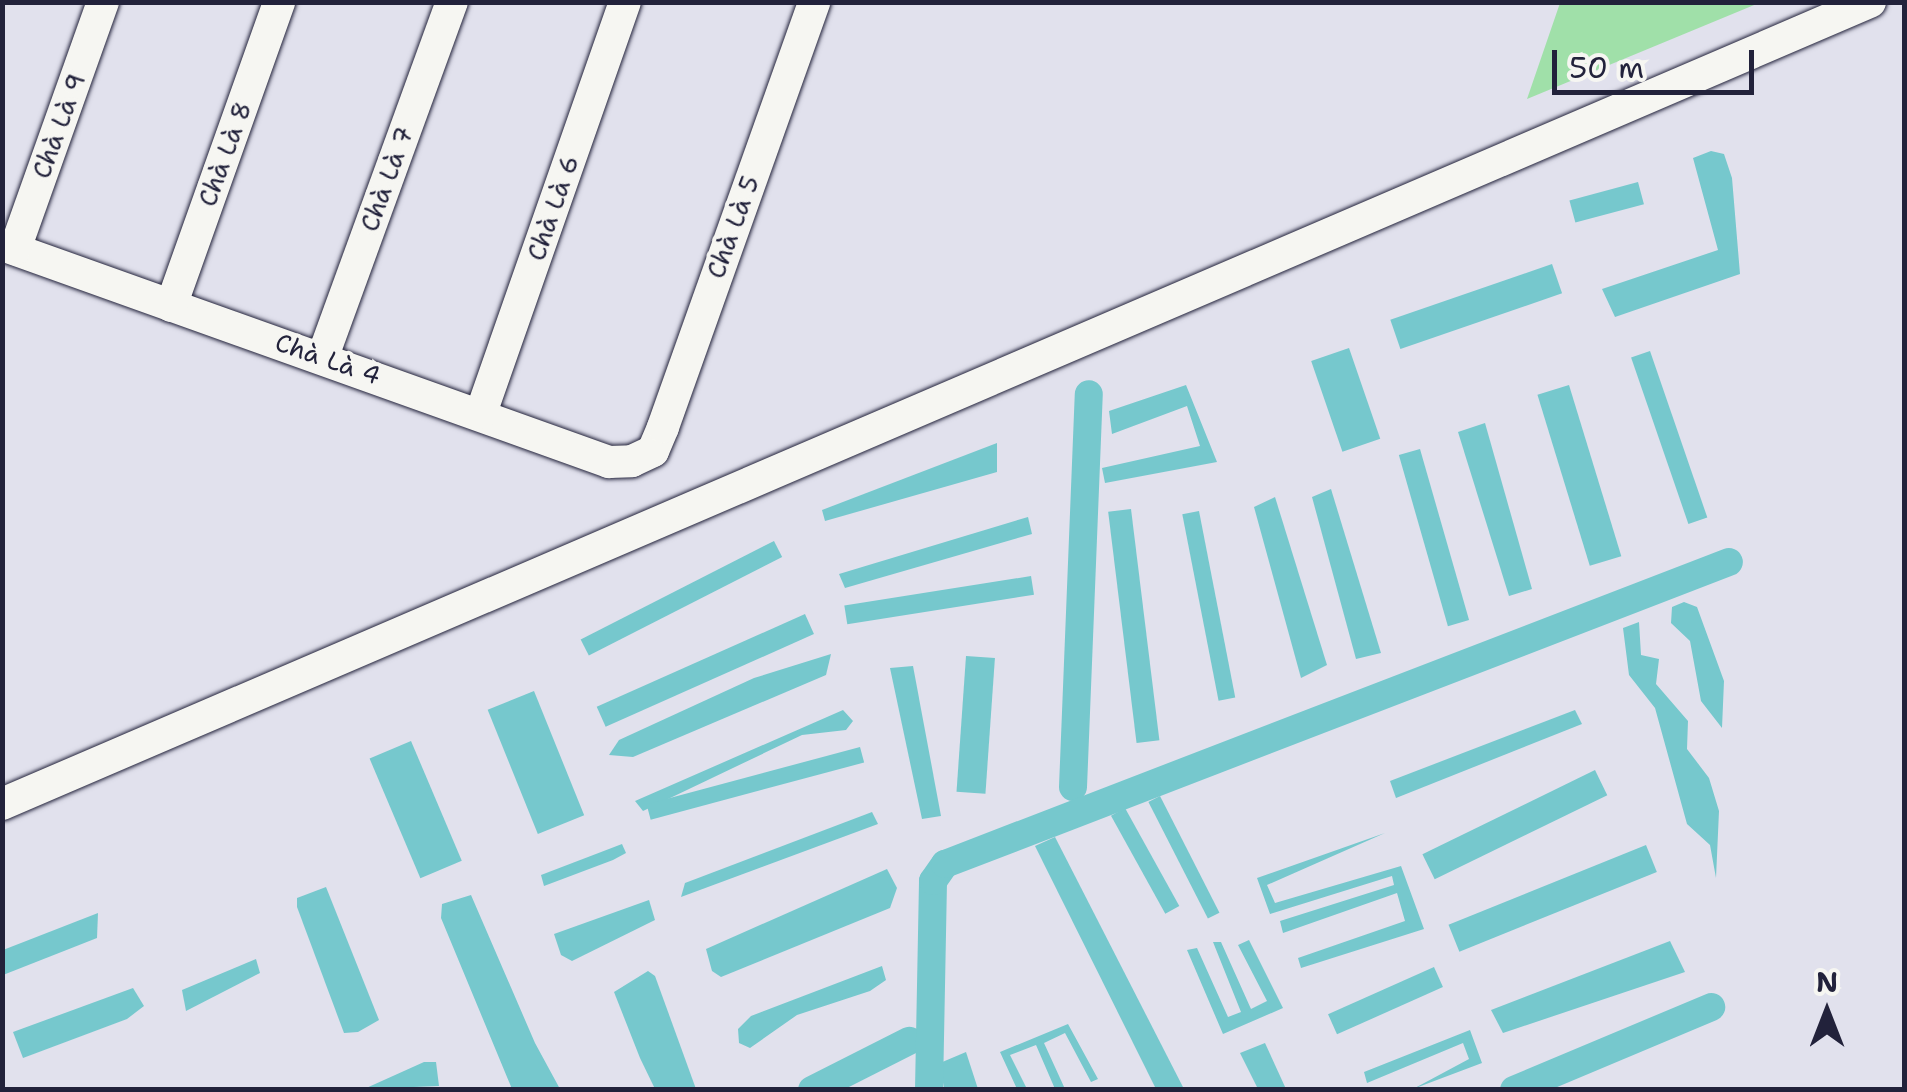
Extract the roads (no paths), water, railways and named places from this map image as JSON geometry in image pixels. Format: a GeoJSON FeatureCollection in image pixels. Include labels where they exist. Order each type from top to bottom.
{"type":"FeatureCollection","features":[{"type":"Feature","properties":{"kind":"street","name":"Chà Là 9"},"geometry":{"type":"LineString","coordinates":[[9,247],[103,2]]}},
{"type":"Feature","properties":{"kind":"street","name":"Chà Là 8"},"geometry":{"type":"LineString","coordinates":[[171,306],[280,2]]}},
{"type":"Feature","properties":{"kind":"street","name":"Chà Là 7"},"geometry":{"type":"LineString","coordinates":[[323,356],[452,2]]}},
{"type":"Feature","properties":{"kind":"street","name":"Chà Là 6"},"geometry":{"type":"LineString","coordinates":[[480,413],[625,2]]}},
{"type":"Feature","properties":{"kind":"street","name":"Chà Là 5"},"geometry":{"type":"LineString","coordinates":[[653,451],[814,2]]}},
{"type":"Feature","properties":{"kind":"street"},"geometry":{"type":"LineString","coordinates":[[2,804],[1870,2]]}},
{"type":"Feature","properties":{"kind":"street","name":"Chà Là 4"},"geometry":{"type":"LineString","coordinates":[[9,247],[323,356],[609,462],[653,451]]}},
{"type":"Feature","properties":{"kind":"water"},"geometry":{"type":"Polygon","coordinates":[[[1711,151],[1724,154],[1732,178],[1740,274],[1615,317],[1602,289],[1718,250],[1693,158],[1711,151]]]}},
{"type":"Feature","properties":{"kind":"water"},"geometry":{"type":"Polygon","coordinates":[[[1638,182],[1644,204],[1575,223],[1569,200],[1638,182]]]}},
{"type":"Feature","properties":{"kind":"water"},"geometry":{"type":"Polygon","coordinates":[[[1552,264],[1562,293],[1400,349],[1390,320],[1552,264]]]}},
{"type":"Feature","properties":{"kind":"water"},"geometry":{"type":"Polygon","coordinates":[[[1349,348],[1380,439],[1342,452],[1311,361],[1349,348]]]}},
{"type":"Feature","properties":{"kind":"water"},"geometry":{"type":"Polygon","coordinates":[[[1650,351],[1707,517],[1688,524],[1631,358],[1650,351]]]}},
{"type":"Feature","properties":{"kind":"water"},"geometry":{"type":"Polygon","coordinates":[[[1186,385],[1217,462],[1105,483],[1102,468],[1200,446],[1187,406],[1112,434],[1109,411],[1186,385]]]}},
{"type":"Feature","properties":{"kind":"water"},"geometry":{"type":"Polygon","coordinates":[[[1569,385],[1621,556],[1590,566],[1537,395],[1569,385]]]}},
{"type":"Feature","properties":{"kind":"water"},"geometry":{"type":"Polygon","coordinates":[[[1485,423],[1532,589],[1509,596],[1458,432],[1485,423]]]}},
{"type":"Feature","properties":{"kind":"water"},"geometry":{"type":"Polygon","coordinates":[[[997,443],[997,472],[825,521],[822,510],[997,443]]]}},
{"type":"Feature","properties":{"kind":"water"},"geometry":{"type":"Polygon","coordinates":[[[1420,449],[1469,620],[1448,626],[1399,455],[1420,449]]]}},
{"type":"Feature","properties":{"kind":"water"},"geometry":{"type":"Polygon","coordinates":[[[1331,489],[1381,653],[1356,659],[1312,497],[1331,489]]]}},
{"type":"Feature","properties":{"kind":"water"},"geometry":{"type":"Polygon","coordinates":[[[1275,497],[1327,665],[1301,678],[1254,507],[1275,497]]]}},
{"type":"Feature","properties":{"kind":"water"},"geometry":{"type":"Polygon","coordinates":[[[1131,509],[1159,740],[1137,743],[1108,512],[1131,509]]]}},
{"type":"Feature","properties":{"kind":"water"},"geometry":{"type":"Polygon","coordinates":[[[1199,511],[1235,698],[1219,701],[1182,514],[1199,511]]]}},
{"type":"Feature","properties":{"kind":"water"},"geometry":{"type":"Polygon","coordinates":[[[1028,517],[1032,534],[845,588],[839,574],[1028,517]]]}},
{"type":"Feature","properties":{"kind":"water"},"geometry":{"type":"Polygon","coordinates":[[[774,541],[782,557],[589,656],[581,640],[774,541]]]}},
{"type":"Feature","properties":{"kind":"water"},"geometry":{"type":"Polygon","coordinates":[[[1031,576],[1034,595],[847,624],[844,606],[1031,576]]]}},
{"type":"Feature","properties":{"kind":"water"},"geometry":{"type":"Polygon","coordinates":[[[1684,602],[1697,607],[1724,681],[1722,728],[1701,701],[1690,641],[1671,623],[1672,607],[1684,602]]]}},
{"type":"Feature","properties":{"kind":"water"},"geometry":{"type":"Polygon","coordinates":[[[805,614],[814,634],[606,727],[597,707],[805,614]]]}},
{"type":"Feature","properties":{"kind":"water"},"geometry":{"type":"Polygon","coordinates":[[[1639,622],[1641,655],[1659,659],[1656,684],[1688,721],[1687,749],[1709,778],[1719,811],[1716,878],[1710,845],[1687,824],[1655,708],[1629,675],[1623,628],[1639,622]]]}},
{"type":"Feature","properties":{"kind":"water"},"geometry":{"type":"Polygon","coordinates":[[[831,654],[826,675],[633,757],[609,755],[619,740],[754,678],[831,654]]]}},
{"type":"Feature","properties":{"kind":"water"},"geometry":{"type":"Polygon","coordinates":[[[966,656],[995,658],[985,794],[957,792],[966,656]]]}},
{"type":"Feature","properties":{"kind":"water"},"geometry":{"type":"Polygon","coordinates":[[[913,666],[941,816],[922,819],[890,668],[913,666]]]}},
{"type":"Feature","properties":{"kind":"water"},"geometry":{"type":"Polygon","coordinates":[[[534,691],[584,815],[538,834],[488,710],[534,691]]]}},
{"type":"Feature","properties":{"kind":"water"},"geometry":{"type":"Polygon","coordinates":[[[843,710],[853,721],[846,730],[802,735],[643,811],[635,801],[843,710]]]}},
{"type":"Feature","properties":{"kind":"water"},"geometry":{"type":"Polygon","coordinates":[[[1575,710],[1582,724],[1396,798],[1390,781],[1575,710]]]}},
{"type":"Feature","properties":{"kind":"water"},"geometry":{"type":"Polygon","coordinates":[[[411,741],[462,861],[420,878],[370,759],[411,741]]]}},
{"type":"Feature","properties":{"kind":"water"},"geometry":{"type":"Polygon","coordinates":[[[860,747],[864,762],[651,820],[647,804],[860,747]]]}},
{"type":"Feature","properties":{"kind":"water"},"geometry":{"type":"Polygon","coordinates":[[[1595,770],[1607,795],[1435,879],[1422,854],[1595,770]]]}},
{"type":"Feature","properties":{"kind":"water"},"geometry":{"type":"Polygon","coordinates":[[[1160,796],[1219,913],[1208,919],[1148,802],[1160,796]]]}},
{"type":"Feature","properties":{"kind":"water"},"geometry":{"type":"Polygon","coordinates":[[[1125,808],[1179,906],[1165,914],[1111,816],[1125,808]]]}},
{"type":"Feature","properties":{"kind":"water"},"geometry":{"type":"Polygon","coordinates":[[[872,812],[878,824],[681,897],[685,883],[872,812]]]}},
{"type":"Feature","properties":{"kind":"water"},"geometry":{"type":"Polygon","coordinates":[[[1385,833],[1267,885],[1275,903],[1401,866],[1424,929],[1301,968],[1298,958],[1405,921],[1397,893],[1283,933],[1280,921],[1394,885],[1392,876],[1270,914],[1257,878],[1385,833]]]}},
{"type":"Feature","properties":{"kind":"water"},"geometry":{"type":"Polygon","coordinates":[[[1055,837],[1184,1089],[1156,1089],[1035,846],[1055,837]]]}},
{"type":"Feature","properties":{"kind":"water"},"geometry":{"type":"Polygon","coordinates":[[[622,844],[626,853],[613,860],[544,886],[541,875],[622,844]]]}},
{"type":"Feature","properties":{"kind":"water"},"geometry":{"type":"Polygon","coordinates":[[[1646,845],[1657,872],[1459,952],[1449,925],[1646,845]]]}},
{"type":"Feature","properties":{"kind":"water"},"geometry":{"type":"Polygon","coordinates":[[[887,869],[897,888],[890,908],[721,977],[712,971],[706,949],[887,869]]]}},
{"type":"Feature","properties":{"kind":"water"},"geometry":{"type":"Polygon","coordinates":[[[326,887],[379,1020],[358,1032],[344,1033],[297,907],[297,898],[326,887]]]}},
{"type":"Feature","properties":{"kind":"water"},"geometry":{"type":"Polygon","coordinates":[[[471,895],[535,1043],[560,1089],[512,1089],[441,918],[442,904],[471,895]]]}},
{"type":"Feature","properties":{"kind":"water"},"geometry":{"type":"Polygon","coordinates":[[[649,900],[655,920],[572,961],[561,955],[554,934],[649,900]]]}},
{"type":"Feature","properties":{"kind":"water"},"geometry":{"type":"Polygon","coordinates":[[[98,913],[97,938],[3,975],[3,950],[98,913]]]}},
{"type":"Feature","properties":{"kind":"water"},"geometry":{"type":"Polygon","coordinates":[[[1249,940],[1283,1008],[1223,1034],[1187,950],[1197,948],[1228,1017],[1241,1012],[1213,942],[1221,942],[1251,1009],[1267,1001],[1238,945],[1249,940]]]}},
{"type":"Feature","properties":{"kind":"water"},"geometry":{"type":"Polygon","coordinates":[[[1670,941],[1685,972],[1503,1033],[1491,1010],[1670,941]]]}},
{"type":"Feature","properties":{"kind":"water"},"geometry":{"type":"Polygon","coordinates":[[[256,959],[260,973],[186,1011],[182,990],[256,959]]]}},
{"type":"Feature","properties":{"kind":"water"},"geometry":{"type":"Polygon","coordinates":[[[882,966],[886,980],[870,991],[797,1015],[750,1048],[739,1043],[738,1029],[751,1016],[882,966]]]}},
{"type":"Feature","properties":{"kind":"water"},"geometry":{"type":"Polygon","coordinates":[[[1434,967],[1443,987],[1337,1034],[1328,1014],[1434,967]]]}},
{"type":"Feature","properties":{"kind":"water"},"geometry":{"type":"Polygon","coordinates":[[[648,971],[655,976],[696,1089],[655,1089],[640,1058],[614,992],[648,971]]]}},
{"type":"Feature","properties":{"kind":"water"},"geometry":{"type":"Polygon","coordinates":[[[133,988],[144,1006],[127,1019],[23,1058],[13,1032],[133,988]]]}},
{"type":"Feature","properties":{"kind":"water"},"geometry":{"type":"Polygon","coordinates":[[[1068,1024],[1098,1079],[1091,1082],[1065,1033],[1044,1043],[1065,1089],[1055,1089],[1036,1045],[1010,1055],[1027,1089],[1017,1089],[1000,1052],[1068,1024]]]}},
{"type":"Feature","properties":{"kind":"water"},"geometry":{"type":"Polygon","coordinates":[[[1470,1030],[1482,1063],[1413,1089],[1469,1059],[1463,1043],[1367,1083],[1364,1072],[1470,1030]]]}},
{"type":"Feature","properties":{"kind":"water"},"geometry":{"type":"Polygon","coordinates":[[[1265,1043],[1286,1089],[1258,1089],[1240,1053],[1265,1043]]]}},
{"type":"Feature","properties":{"kind":"water"},"geometry":{"type":"Polygon","coordinates":[[[966,1052],[978,1089],[944,1089],[940,1063],[966,1052]]]}},
{"type":"Feature","properties":{"kind":"water"},"geometry":{"type":"Polygon","coordinates":[[[424,1062],[436,1062],[439,1086],[364,1089],[424,1062]]]}},
{"type":"Feature","properties":{"kind":"waterway"},"geometry":{"type":"LineString","coordinates":[[1073,787],[1089,394]]}},
{"type":"Feature","properties":{"kind":"waterway"},"geometry":{"type":"LineString","coordinates":[[929,1090],[933,881],[945,864],[1729,562]]}},
{"type":"Feature","properties":{"kind":"waterway"},"geometry":{"type":"LineString","coordinates":[[1514,1090],[1711,1007]]}},
{"type":"Feature","properties":{"kind":"waterway"},"geometry":{"type":"LineString","coordinates":[[812,1090],[909,1041]]}}]}
